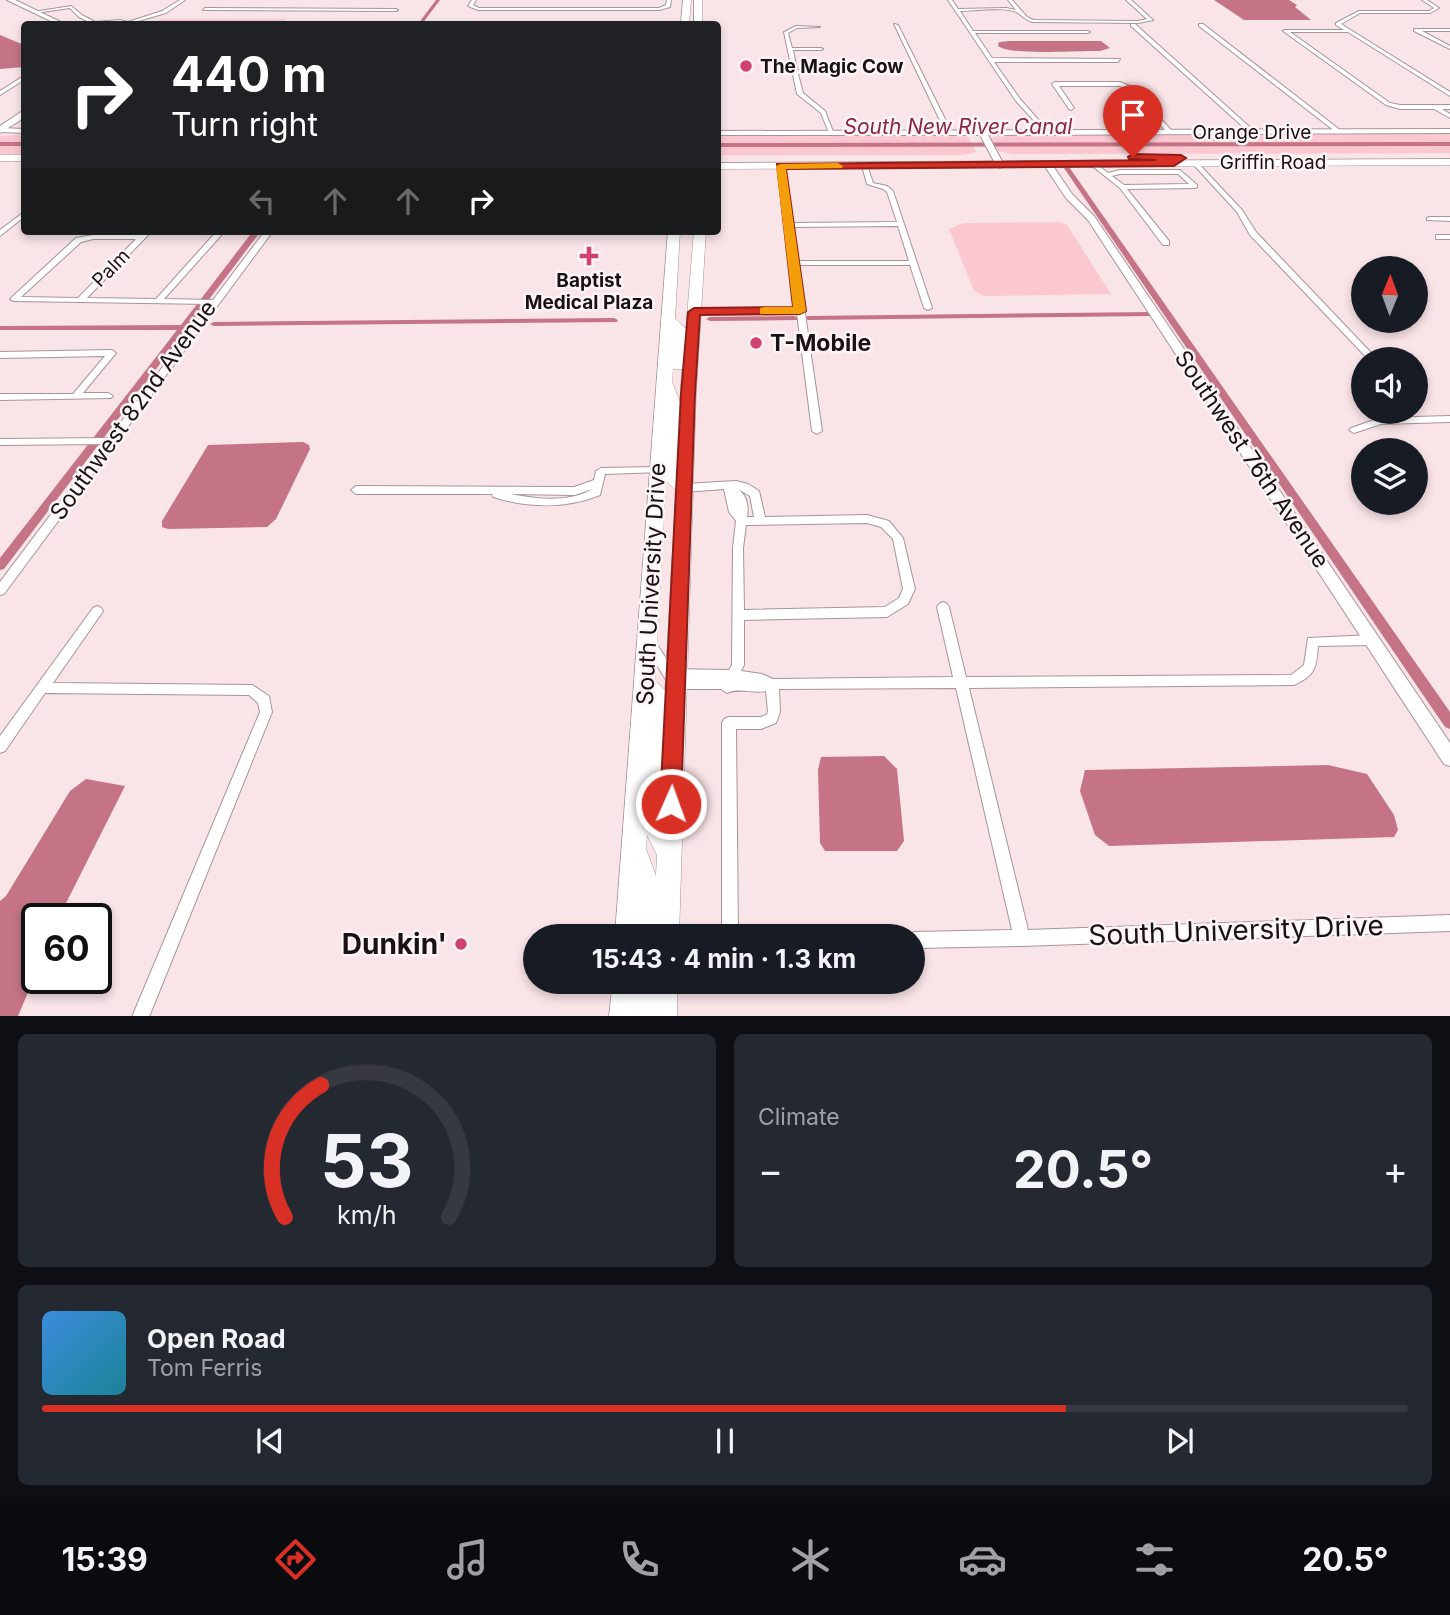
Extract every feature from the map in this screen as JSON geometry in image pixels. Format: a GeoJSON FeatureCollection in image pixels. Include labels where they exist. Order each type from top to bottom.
{"type":"FeatureCollection","features":[{"type":"Feature","properties":{"kind":"main road"},"geometry":{"type":"LineString","coordinates":[[18,0],[68,21]]}},
{"type":"Feature","properties":{"kind":"main road"},"geometry":{"type":"LineString","coordinates":[[18,0],[35,12],[55,21]]}},
{"type":"Feature","properties":{"kind":"main road"},"geometry":{"type":"LineString","coordinates":[[687,0],[685,20],[698,20],[698,0]]}},
{"type":"Feature","properties":{"kind":"main road"},"geometry":{"type":"LineString","coordinates":[[0,121],[21,106]]}},
{"type":"Feature","properties":{"kind":"main road"},"geometry":{"type":"LineString","coordinates":[[0,130],[21,116]]}},
{"type":"Feature","properties":{"kind":"main road","name":"Griffin Road"},"geometry":{"type":"LineString","coordinates":[[721,166],[865,166],[991,158],[1048,165],[1178,160],[1207,156],[1450,155]]}},
{"type":"Feature","properties":{"kind":"main road"},"geometry":{"type":"LineString","coordinates":[[1195,163],[1207,156]]}},
{"type":"Feature","properties":{"kind":"main road"},"geometry":{"type":"LineString","coordinates":[[0,158],[21,158]]}},
{"type":"Feature","properties":{"kind":"main road","name":"Griffin Road"},"geometry":{"type":"LineString","coordinates":[[721,159],[991,158],[1178,160],[1195,163],[1450,162]]}},
{"type":"Feature","properties":{"kind":"main road"},"geometry":{"type":"LineString","coordinates":[[0,165],[21,165]]}},
{"type":"Feature","properties":{"kind":"main road","name":"South University Drive"},"geometry":{"type":"LineString","coordinates":[[666,924],[688,394],[700,235]]}},
{"type":"Feature","properties":{"kind":"main road"},"geometry":{"type":"LineString","coordinates":[[673,239],[690,250],[687,290],[694,309]]}},
{"type":"Feature","properties":{"kind":"main road","name":"South University Drive"},"geometry":{"type":"LineString","coordinates":[[629,924],[673,239]]}},
{"type":"Feature","properties":{"kind":"main road"},"geometry":{"type":"LineString","coordinates":[[668,319],[680,331],[677,386],[688,394]]}},
{"type":"Feature","properties":{"kind":"main road"},"geometry":{"type":"LineString","coordinates":[[663,374],[675,409],[672,477],[684,488]]}},
{"type":"Feature","properties":{"kind":"main road"},"geometry":{"type":"LineString","coordinates":[[645,686],[656,693],[660,703],[656,827],[661,841],[669,851]]}},
{"type":"Feature","properties":{"kind":"main road"},"geometry":{"type":"LineString","coordinates":[[635,848],[648,891],[647,924]]}},
{"type":"Feature","properties":{"kind":"main road"},"geometry":{"type":"LineString","coordinates":[[623,1016],[624,994]]}},
{"type":"Feature","properties":{"kind":"main road"},"geometry":{"type":"LineString","coordinates":[[643,1016],[644,994]]}},
{"type":"Feature","properties":{"kind":"main road"},"geometry":{"type":"LineString","coordinates":[[663,1016],[664,994]]}},
{"type":"Feature","properties":{"kind":"street"},"geometry":{"type":"LineString","coordinates":[[138,21],[167,11],[183,0]]}},
{"type":"Feature","properties":{"kind":"street"},"geometry":{"type":"LineString","coordinates":[[141,21],[164,15],[189,0]]}},
{"type":"Feature","properties":{"kind":"street"},"geometry":{"type":"LineString","coordinates":[[215,0],[205,9],[397,10]]}},
{"type":"Feature","properties":{"kind":"street"},"geometry":{"type":"LineString","coordinates":[[329,10],[339,0]]}},
{"type":"Feature","properties":{"kind":"street"},"geometry":{"type":"LineString","coordinates":[[474,0],[470,6],[472,8],[659,9],[668,6],[669,0]]}},
{"type":"Feature","properties":{"kind":"street"},"geometry":{"type":"LineString","coordinates":[[950,0],[1018,100],[1047,133]]}},
{"type":"Feature","properties":{"kind":"street"},"geometry":{"type":"LineString","coordinates":[[956,8],[1004,8],[1012,2],[1026,20],[1035,22],[1151,20],[1128,0]]}},
{"type":"Feature","properties":{"kind":"street"},"geometry":{"type":"LineString","coordinates":[[1424,0],[1437,8],[1430,12],[1359,12],[1338,24],[1450,94]]}},
{"type":"Feature","properties":{"kind":"street"},"geometry":{"type":"LineString","coordinates":[[35,12],[71,7],[86,21]]}},
{"type":"Feature","properties":{"kind":"street"},"geometry":{"type":"LineString","coordinates":[[956,8],[1006,9],[1020,12]]}},
{"type":"Feature","properties":{"kind":"street"},"geometry":{"type":"LineString","coordinates":[[896,25],[949,133]]}},
{"type":"Feature","properties":{"kind":"street"},"geometry":{"type":"LineString","coordinates":[[1133,25],[1252,132]]}},
{"type":"Feature","properties":{"kind":"street"},"geometry":{"type":"LineString","coordinates":[[1201,25],[1338,131]]}},
{"type":"Feature","properties":{"kind":"street"},"geometry":{"type":"LineString","coordinates":[[818,27],[796,27],[786,32],[800,94],[823,112],[832,133]]}},
{"type":"Feature","properties":{"kind":"street"},"geometry":{"type":"LineString","coordinates":[[1346,30],[1285,31],[1388,104],[1448,110]]}},
{"type":"Feature","properties":{"kind":"street"},"geometry":{"type":"LineString","coordinates":[[1450,30],[1416,30],[1450,48]]}},
{"type":"Feature","properties":{"kind":"street"},"geometry":{"type":"LineString","coordinates":[[972,32],[1088,32]]}},
{"type":"Feature","properties":{"kind":"street"},"geometry":{"type":"LineString","coordinates":[[790,49],[821,48]]}},
{"type":"Feature","properties":{"kind":"street"},"geometry":{"type":"LineString","coordinates":[[992,60],[1118,60]]}},
{"type":"Feature","properties":{"kind":"street"},"geometry":{"type":"LineString","coordinates":[[795,72],[826,72]]}},
{"type":"Feature","properties":{"kind":"street"},"geometry":{"type":"LineString","coordinates":[[0,93],[21,80]]}},
{"type":"Feature","properties":{"kind":"street"},"geometry":{"type":"LineString","coordinates":[[0,82],[17,82]]}},
{"type":"Feature","properties":{"kind":"street"},"geometry":{"type":"LineString","coordinates":[[1071,108],[1055,84],[1120,84],[1128,87],[1170,132]]}},
{"type":"Feature","properties":{"kind":"street"},"geometry":{"type":"LineString","coordinates":[[1435,107],[1448,110]]}},
{"type":"Feature","properties":{"kind":"street"},"geometry":{"type":"LineString","coordinates":[[0,130],[21,131]]}},
{"type":"Feature","properties":{"kind":"street","name":"Orange Drive"},"geometry":{"type":"LineString","coordinates":[[721,133],[979,135],[1450,131]]}},
{"type":"Feature","properties":{"kind":"street"},"geometry":{"type":"LineString","coordinates":[[979,135],[991,158]]}},
{"type":"Feature","properties":{"kind":"street"},"geometry":{"type":"LineString","coordinates":[[1195,163],[1240,211],[1253,233],[1362,347]]}},
{"type":"Feature","properties":{"kind":"street"},"geometry":{"type":"LineString","coordinates":[[1093,164],[1122,187],[1166,243]]}},
{"type":"Feature","properties":{"kind":"street","name":"Southwest 76th Avenue"},"geometry":{"type":"LineString","coordinates":[[1048,165],[1069,196],[1091,218],[1450,758]]}},
{"type":"Feature","properties":{"kind":"street"},"geometry":{"type":"LineString","coordinates":[[780,166],[817,431]]}},
{"type":"Feature","properties":{"kind":"street"},"geometry":{"type":"LineString","coordinates":[[865,166],[870,184],[888,189],[928,308]]}},
{"type":"Feature","properties":{"kind":"street"},"geometry":{"type":"LineString","coordinates":[[1106,175],[1120,172],[1183,173],[1195,186],[1122,187]]}},
{"type":"Feature","properties":{"kind":"street"},"geometry":{"type":"LineString","coordinates":[[0,234],[21,216]]}},
{"type":"Feature","properties":{"kind":"street"},"geometry":{"type":"LineString","coordinates":[[1429,219],[1450,219]]}},
{"type":"Feature","properties":{"kind":"street"},"geometry":{"type":"LineString","coordinates":[[789,225],[901,224]]}},
{"type":"Feature","properties":{"kind":"street","name":"Palm"},"geometry":{"type":"LineString","coordinates":[[81,299],[143,235]]}},
{"type":"Feature","properties":{"kind":"street"},"geometry":{"type":"LineString","coordinates":[[158,301],[217,235]]}},
{"type":"Feature","properties":{"kind":"street","name":"Southwest 82nd Avenue"},"geometry":{"type":"LineString","coordinates":[[0,591],[106,441],[266,235]]}},
{"type":"Feature","properties":{"kind":"street"},"geometry":{"type":"LineString","coordinates":[[141,237],[93,237],[79,240],[14,299],[213,302]]}},
{"type":"Feature","properties":{"kind":"street"},"geometry":{"type":"LineString","coordinates":[[1439,237],[1450,237]]}},
{"type":"Feature","properties":{"kind":"street"},"geometry":{"type":"LineString","coordinates":[[794,263],[913,263]]}},
{"type":"Feature","properties":{"kind":"street"},"geometry":{"type":"LineString","coordinates":[[694,309],[800,311]]}},
{"type":"Feature","properties":{"kind":"street"},"geometry":{"type":"LineString","coordinates":[[0,355],[112,353],[76,396]]}},
{"type":"Feature","properties":{"kind":"street"},"geometry":{"type":"LineString","coordinates":[[0,397],[108,396]]}},
{"type":"Feature","properties":{"kind":"street"},"geometry":{"type":"LineString","coordinates":[[1354,430],[1380,421],[1450,419]]}},
{"type":"Feature","properties":{"kind":"street"},"geometry":{"type":"LineString","coordinates":[[1,444],[106,441]]}},
{"type":"Feature","properties":{"kind":"street"},"geometry":{"type":"LineString","coordinates":[[356,491],[484,490],[505,497],[587,497],[596,492],[601,471],[657,470]]}},
{"type":"Feature","properties":{"kind":"street"},"geometry":{"type":"LineString","coordinates":[[684,488],[736,485],[750,489],[755,494],[760,521]]}},
{"type":"Feature","properties":{"kind":"street"},"geometry":{"type":"LineString","coordinates":[[728,486],[740,496],[743,508],[738,548],[737,665],[730,682]]}},
{"type":"Feature","properties":{"kind":"street"},"geometry":{"type":"LineString","coordinates":[[728,486],[734,512],[742,521],[867,519],[884,524],[898,538],[909,589],[904,601],[887,612],[739,615]]}},
{"type":"Feature","properties":{"kind":"street"},"geometry":{"type":"LineString","coordinates":[[743,508],[758,508]]}},
{"type":"Feature","properties":{"kind":"street"},"geometry":{"type":"LineString","coordinates":[[943,607],[1022,938]]}},
{"type":"Feature","properties":{"kind":"street"},"geometry":{"type":"LineString","coordinates":[[0,747],[97,611]]}},
{"type":"Feature","properties":{"kind":"street"},"geometry":{"type":"LineString","coordinates":[[648,641],[675,678],[698,691],[730,682],[765,685],[1294,680],[1310,667],[1312,641],[1372,640]]}},
{"type":"Feature","properties":{"kind":"street"},"geometry":{"type":"LineString","coordinates":[[730,924],[729,723],[761,723],[771,719],[774,712],[765,685]]}},
{"type":"Feature","properties":{"kind":"street"},"geometry":{"type":"LineString","coordinates":[[43,688],[252,690],[264,700],[266,712],[140,1016]]}},
{"type":"Feature","properties":{"kind":"street","name":"South University Drive"},"geometry":{"type":"LineString","coordinates":[[925,940],[1450,923]]}},
{"type":"Feature","properties":{"kind":"shaded area"},"geometry":{"type":"Polygon","coordinates":[[[1214,0],[1289,0],[1311,20],[1244,20],[1214,0]]]}},
{"type":"Feature","properties":{"kind":"shaded area"},"geometry":{"type":"Polygon","coordinates":[[[161,19],[287,19],[284,21],[157,21],[161,19]]]}},
{"type":"Feature","properties":{"kind":"shaded area"},"geometry":{"type":"Polygon","coordinates":[[[0,35],[21,44],[21,67],[0,69],[0,35]]]}},
{"type":"Feature","properties":{"kind":"shaded area"},"geometry":{"type":"Polygon","coordinates":[[[1101,41],[1110,48],[1100,51],[1030,52],[998,46],[999,42],[1101,41]]]}},
{"type":"Feature","properties":{"kind":"shaded area"},"geometry":{"type":"Polygon","coordinates":[[[1450,133],[1450,153],[1011,154],[998,151],[990,138],[1003,135],[1450,133]]]}},
{"type":"Feature","properties":{"kind":"shaded area"},"geometry":{"type":"Polygon","coordinates":[[[21,134],[21,154],[0,154],[0,136],[21,134]]]}},
{"type":"Feature","properties":{"kind":"shaded area"},"geometry":{"type":"Polygon","coordinates":[[[960,135],[968,137],[976,152],[963,155],[721,155],[721,136],[960,135]]]}},
{"type":"Feature","properties":{"kind":"shaded area"},"geometry":{"type":"Polygon","coordinates":[[[1059,222],[1067,225],[1111,294],[984,296],[974,291],[949,229],[963,223],[1059,222]]]}},
{"type":"Feature","properties":{"kind":"shaded area"},"geometry":{"type":"Polygon","coordinates":[[[303,442],[309,445],[310,449],[276,519],[267,527],[162,527],[162,521],[208,445],[303,442]]]}},
{"type":"Feature","properties":{"kind":"shaded area"},"geometry":{"type":"Polygon","coordinates":[[[884,756],[897,769],[904,841],[897,851],[825,851],[820,843],[818,770],[821,757],[884,756]]]}},
{"type":"Feature","properties":{"kind":"shaded area"},"geometry":{"type":"Polygon","coordinates":[[[1328,765],[1367,774],[1394,815],[1398,830],[1394,837],[1109,846],[1095,835],[1080,791],[1085,770],[1328,765]]]}},
{"type":"Feature","properties":{"kind":"shaded area"},"geometry":{"type":"Polygon","coordinates":[[[86,779],[125,786],[66,903],[21,903],[21,994],[27,994],[18,1016],[0,1016],[0,901],[6,896],[70,791],[86,779]]]}},
{"type":"Feature","properties":{"kind":"waterway"},"geometry":{"type":"LineString","coordinates":[[422,21],[438,0]]}},
{"type":"Feature","properties":{"kind":"waterway","name":"South New River Canal"},"geometry":{"type":"LineString","coordinates":[[0,144],[21,144]]}},
{"type":"Feature","properties":{"kind":"waterway","name":"South New River Canal"},"geometry":{"type":"LineString","coordinates":[[721,145],[1450,144]]}},
{"type":"Feature","properties":{"kind":"waterway"},"geometry":{"type":"LineString","coordinates":[[1067,168],[1450,723]]}},
{"type":"Feature","properties":{"kind":"waterway"},"geometry":{"type":"LineString","coordinates":[[0,566],[254,235]]}},
{"type":"Feature","properties":{"kind":"waterway"},"geometry":{"type":"LineString","coordinates":[[808,318],[1151,314]]}},
{"type":"Feature","properties":{"kind":"waterway"},"geometry":{"type":"LineString","coordinates":[[710,319],[794,318]]}},
{"type":"Feature","properties":{"kind":"waterway"},"geometry":{"type":"LineString","coordinates":[[214,324],[614,320]]}},
{"type":"Feature","properties":{"kind":"waterway"},"geometry":{"type":"LineString","coordinates":[[0,328],[183,327]]}},
{"type":"Feature","properties":{"kind":"slow traffic"},"geometry":{"type":"LineString","coordinates":[[764,311],[800,311],[780,166],[838,166]]}},
{"type":"Feature","properties":{"kind":"place","name":"The Magic Cow"},"geometry":{"type":"Point","coordinates":[746,66]}},
{"type":"Feature","properties":{"kind":"place","name":"Baptist Medical Plaza"},"geometry":{"type":"Point","coordinates":[589,256]}},
{"type":"Feature","properties":{"kind":"place","name":"T-Mobile"},"geometry":{"type":"Point","coordinates":[756,343]}},
{"type":"Feature","properties":{"kind":"place","name":"Dunkin'"},"geometry":{"type":"Point","coordinates":[461,944]}},
{"type":"Feature","properties":{"kind":"route"},"geometry":{"type":"LineString","coordinates":[[671,804],[688,394],[694,312],[800,311],[780,166],[1174,163],[1181,158],[1133,157]]}}]}
